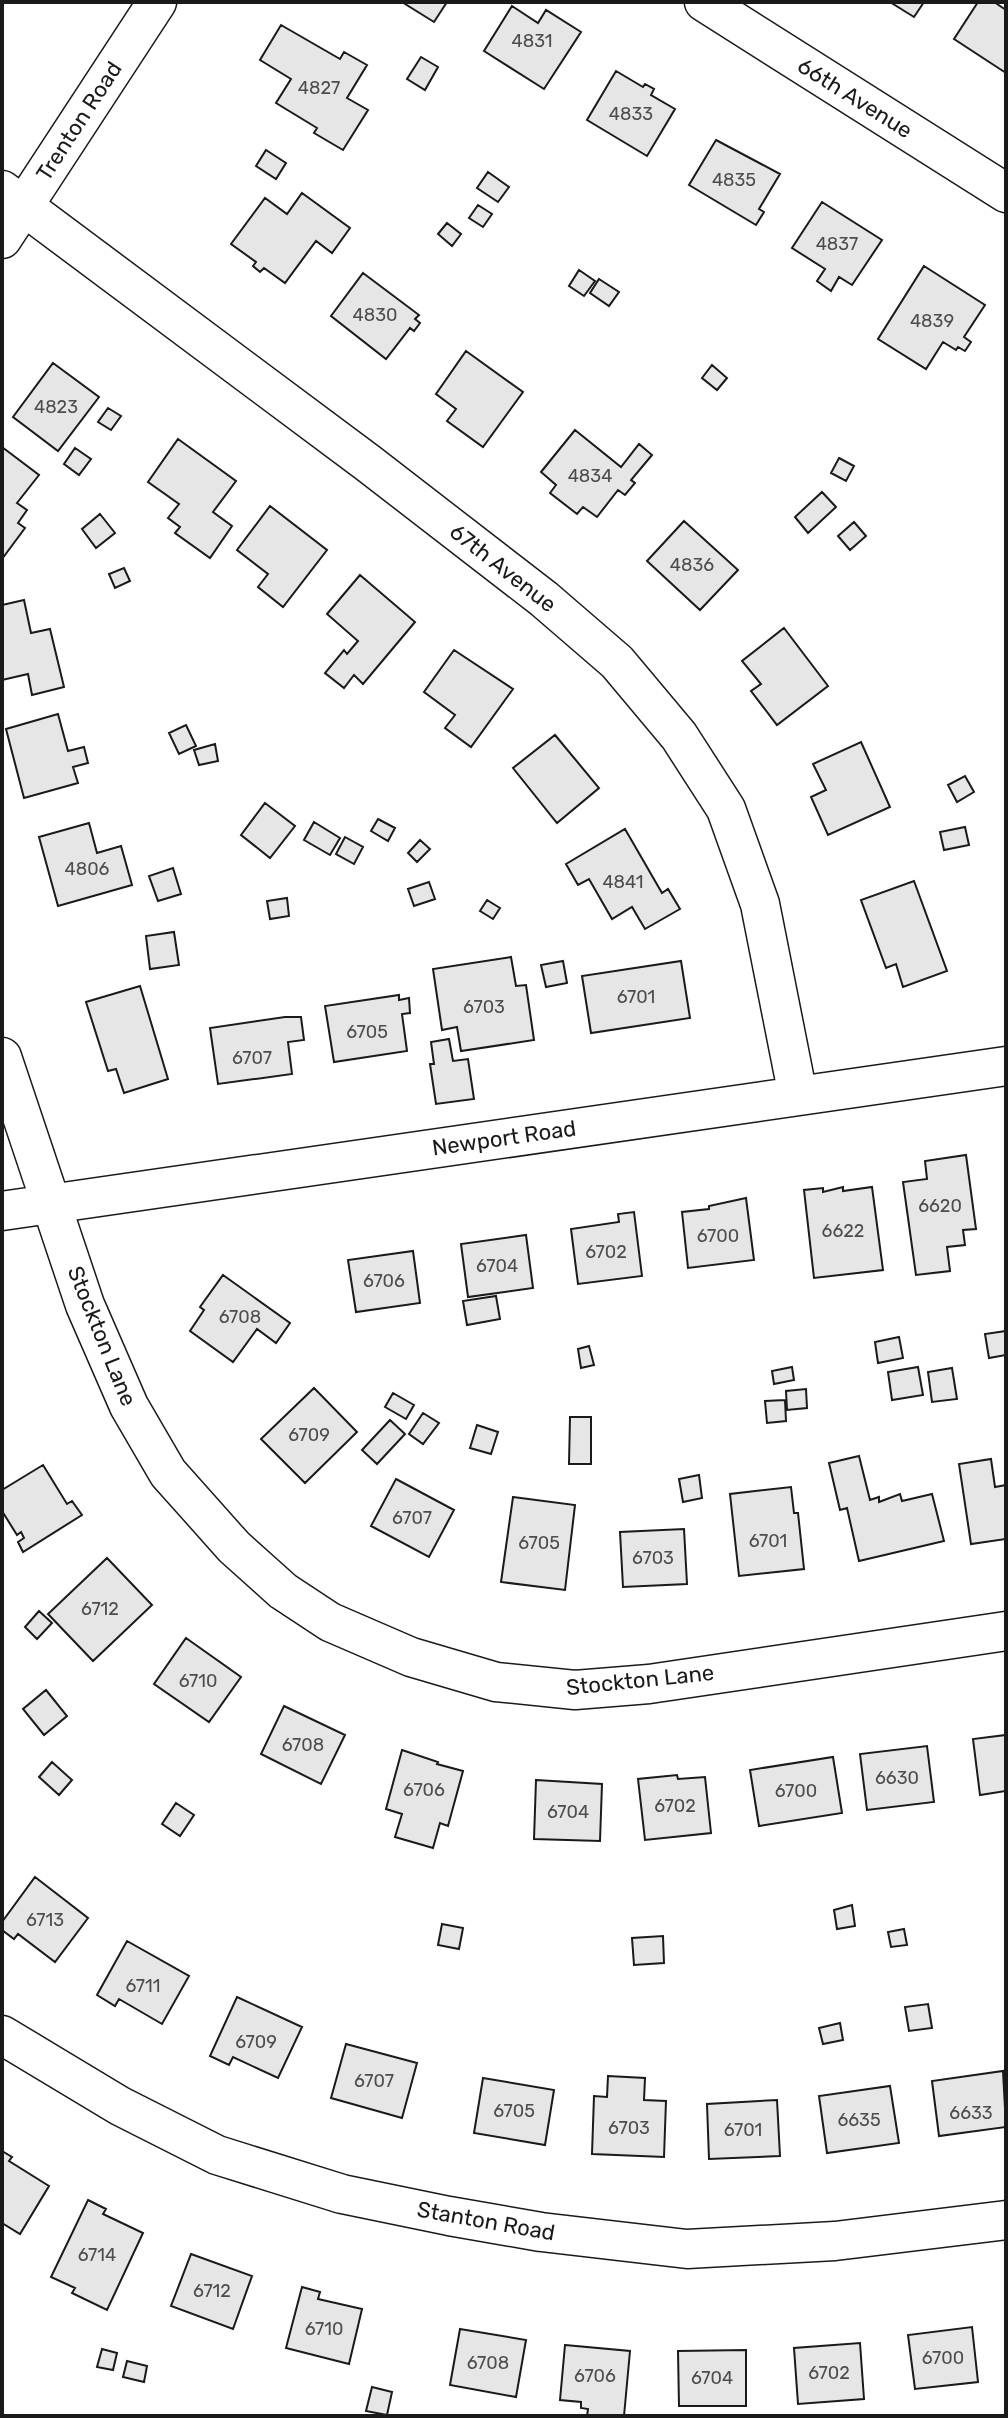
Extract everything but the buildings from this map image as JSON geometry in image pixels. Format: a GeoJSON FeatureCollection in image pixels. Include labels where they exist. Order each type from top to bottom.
{"type":"FeatureCollection","features":[{"type":"Feature","properties":{"kind":"street","name":"Trenton Road"},"geometry":{"type":"LineString","coordinates":[[2,239],[13,198],[157,2]]}},
{"type":"Feature","properties":{"kind":"street","name":"66th Avenue"},"geometry":{"type":"LineString","coordinates":[[704,2],[1006,193]]}},
{"type":"Feature","properties":{"kind":"street","name":"67th Avenue"},"geometry":{"type":"LineString","coordinates":[[13,198],[532,589],[617,662],[679,736],[726,809],[760,904],[798,1096]]}},
{"type":"Feature","properties":{"kind":"street","name":"Stockton Lane"},"geometry":{"type":"LineString","coordinates":[[2,1057],[85,1305],[129,1406],[168,1473],[234,1547],[283,1591],[330,1622],[411,1657],[496,1682],[575,1690],[649,1684],[1006,1631]]}},
{"type":"Feature","properties":{"kind":"street","name":"Newport Road"},"geometry":{"type":"LineString","coordinates":[[2,1211],[1006,1066]]}},
{"type":"Feature","properties":{"kind":"street","name":"Stanton Road"},"geometry":{"type":"LineString","coordinates":[[2,2035],[120,2106],[217,2155],[342,2194],[449,2216],[541,2232],[687,2249],[835,2241],[1006,2220]]}}]}
